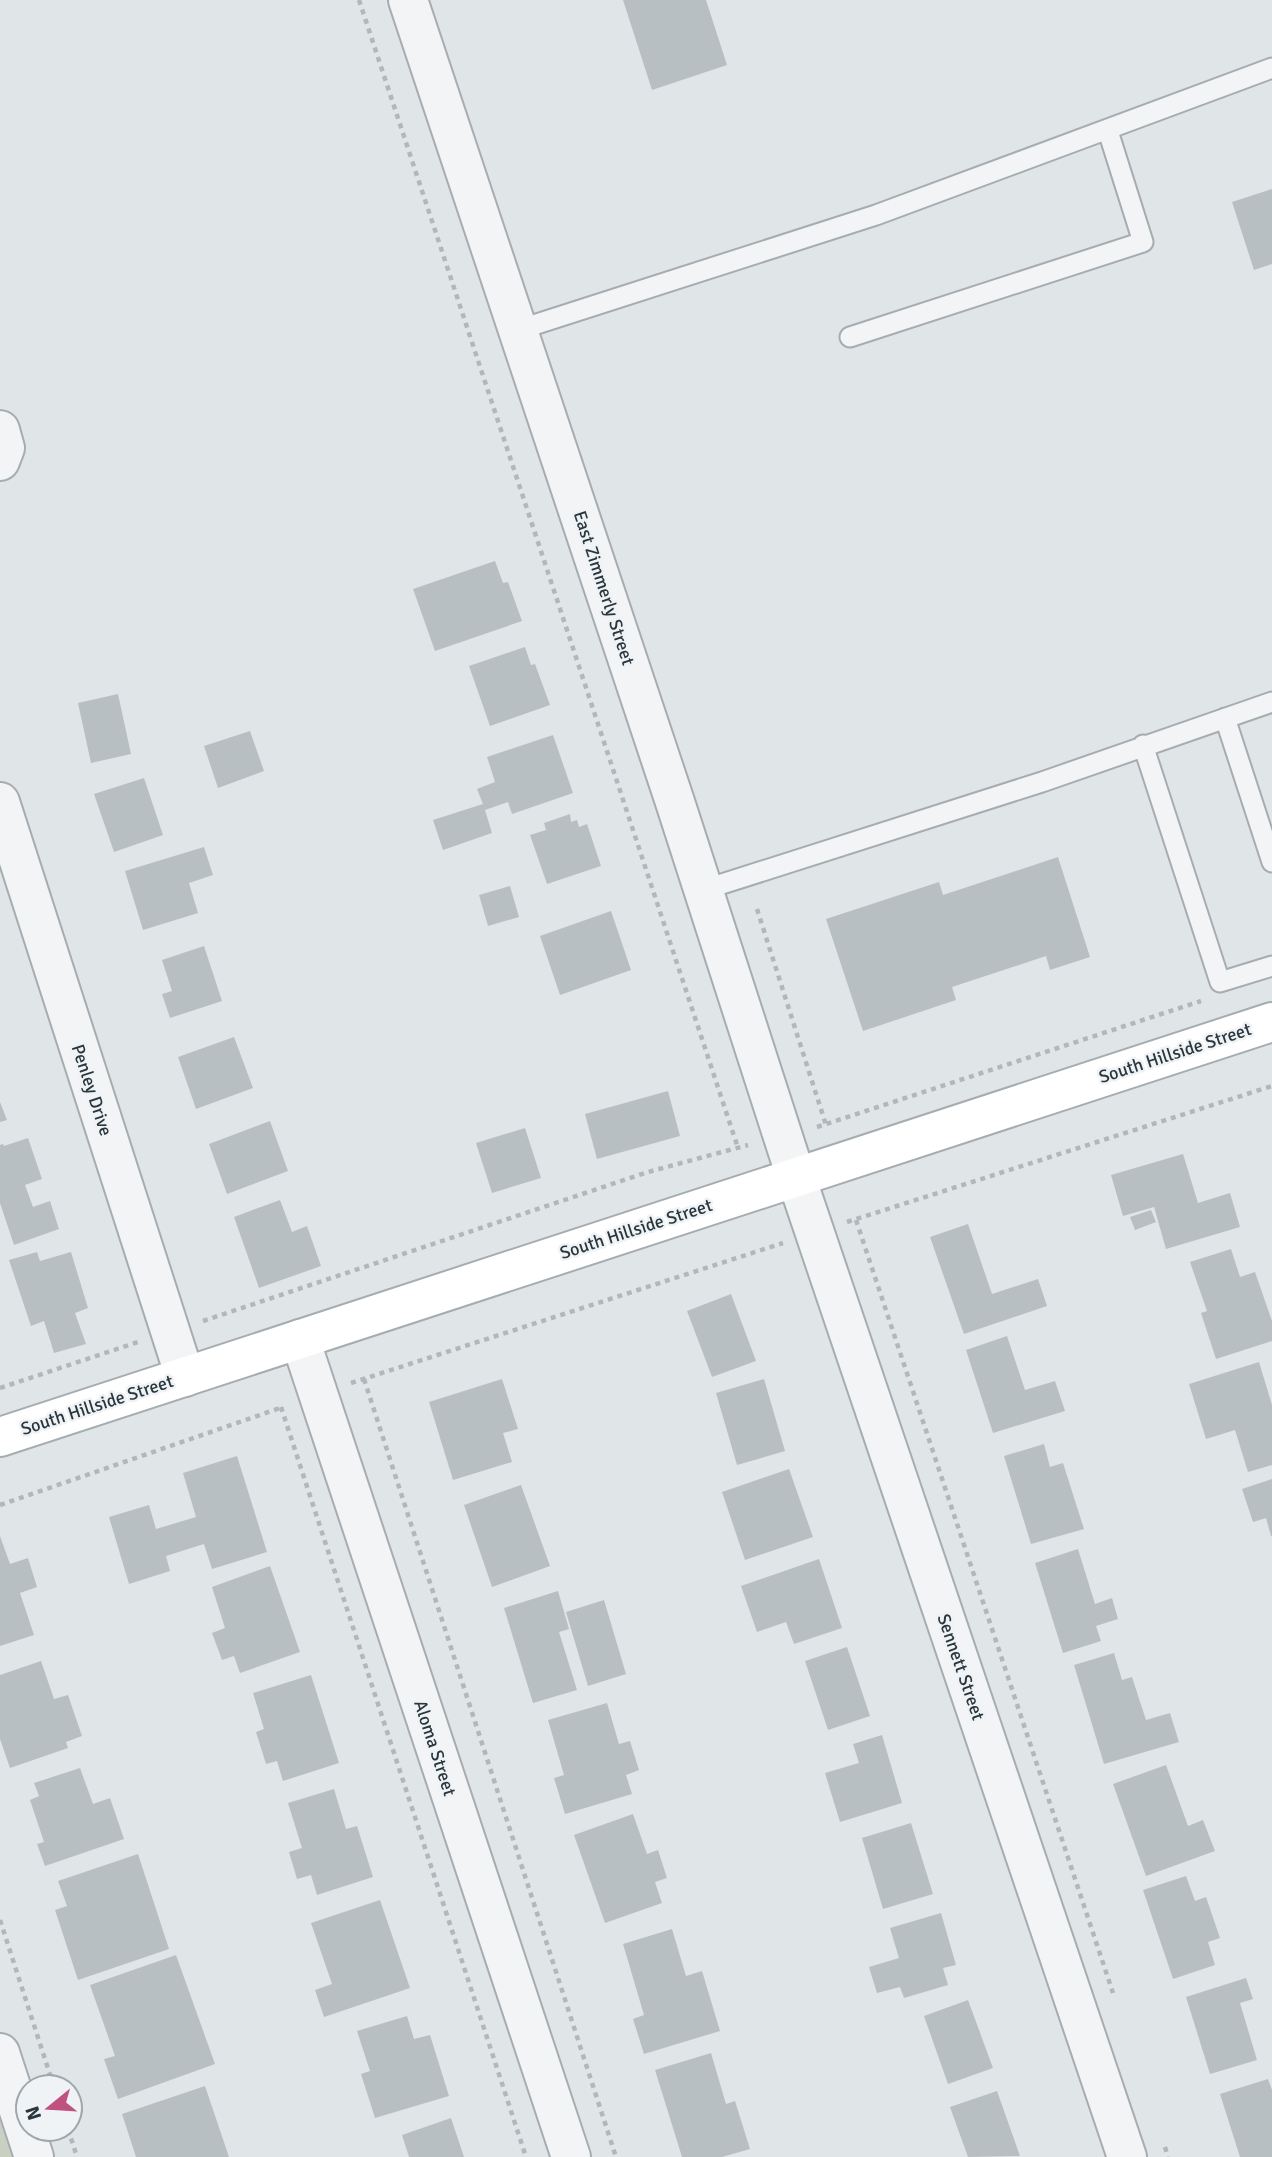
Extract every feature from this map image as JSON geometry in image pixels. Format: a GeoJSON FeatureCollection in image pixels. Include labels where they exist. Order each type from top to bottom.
{"type":"FeatureCollection","features":[{"type":"Feature","properties":{"kind":"main road","name":"South Hillside Street"},"geometry":{"type":"LineString","coordinates":[[0,1437],[1272,1022]]}},
{"type":"Feature","properties":{"kind":"street","name":"East Zimmerly Street"},"geometry":{"type":"LineString","coordinates":[[408,0],[796,1177]]}},
{"type":"Feature","properties":{"kind":"street"},"geometry":{"type":"LineString","coordinates":[[0,430],[5,448],[0,461]]}},
{"type":"Feature","properties":{"kind":"street","name":"Penley Drive"},"geometry":{"type":"LineString","coordinates":[[0,802],[185,1377]]}},
{"type":"Feature","properties":{"kind":"street","name":"Sennett Street"},"geometry":{"type":"LineString","coordinates":[[796,1177],[1127,2157]]}},
{"type":"Feature","properties":{"kind":"street","name":"Aloma Street"},"geometry":{"type":"LineString","coordinates":[[300,1339],[571,2157]]}},
{"type":"Feature","properties":{"kind":"street"},"geometry":{"type":"LineString","coordinates":[[0,2053],[34,2157]]}},
{"type":"Feature","properties":{"kind":"lane"},"geometry":{"type":"LineString","coordinates":[[518,330],[876,215],[1272,68]]}},
{"type":"Feature","properties":{"kind":"lane"},"geometry":{"type":"LineString","coordinates":[[850,337],[1143,242],[1108,131]]}},
{"type":"Feature","properties":{"kind":"lane"},"geometry":{"type":"LineString","coordinates":[[703,890],[1042,782],[1272,702]]}},
{"type":"Feature","properties":{"kind":"lane"},"geometry":{"type":"LineString","coordinates":[[1225,718],[1272,862]]}},
{"type":"Feature","properties":{"kind":"lane"},"geometry":{"type":"LineString","coordinates":[[1143,745],[1220,982],[1272,966]]}},
{"type":"Feature","properties":{"kind":"path"},"geometry":{"type":"LineString","coordinates":[[359,0],[738,1148]]}},
{"type":"Feature","properties":{"kind":"path"},"geometry":{"type":"LineString","coordinates":[[757,909],[826,1125]]}},
{"type":"Feature","properties":{"kind":"path"},"geometry":{"type":"LineString","coordinates":[[0,1388],[648,1172],[826,1125],[1206,1000]]}},
{"type":"Feature","properties":{"kind":"path"},"geometry":{"type":"LineString","coordinates":[[0,1505],[364,1378],[1272,1086]]}},
{"type":"Feature","properties":{"kind":"path"},"geometry":{"type":"LineString","coordinates":[[856,1220],[1115,1998]]}},
{"type":"Feature","properties":{"kind":"path"},"geometry":{"type":"LineString","coordinates":[[364,1378],[615,2157]]}},
{"type":"Feature","properties":{"kind":"path"},"geometry":{"type":"LineString","coordinates":[[281,1408],[526,2157]]}},
{"type":"Feature","properties":{"kind":"path"},"geometry":{"type":"LineString","coordinates":[[0,1920],[49,2073]]}},
{"type":"Feature","properties":{"kind":"path"},"geometry":{"type":"LineString","coordinates":[[1164,2144],[1168,2157]]}},
{"type":"Feature","properties":{"kind":"shaded area"},"geometry":{"type":"Polygon","coordinates":[[[0,2102],[17,2157],[0,2157],[0,2102]]]}},
{"type":"Feature","properties":{"kind":"building"},"geometry":{"type":"Polygon","coordinates":[[[623,0],[706,0],[727,65],[652,90],[623,0]]]}},
{"type":"Feature","properties":{"kind":"building"},"geometry":{"type":"Polygon","coordinates":[[[1272,189],[1272,264],[1254,270],[1232,202],[1272,189]]]}},
{"type":"Feature","properties":{"kind":"building"},"geometry":{"type":"Polygon","coordinates":[[[495,561],[503,583],[508,582],[522,621],[435,651],[413,589],[495,561]]]}},
{"type":"Feature","properties":{"kind":"building"},"geometry":{"type":"Polygon","coordinates":[[[525,647],[531,665],[535,664],[550,705],[490,726],[469,666],[525,647]]]}},
{"type":"Feature","properties":{"kind":"building"},"geometry":{"type":"Polygon","coordinates":[[[118,694],[131,754],[91,763],[78,703],[118,694]]]}},
{"type":"Feature","properties":{"kind":"building"},"geometry":{"type":"Polygon","coordinates":[[[250,731],[264,771],[218,788],[204,746],[250,731]]]}},
{"type":"Feature","properties":{"kind":"building"},"geometry":{"type":"Polygon","coordinates":[[[553,735],[573,793],[512,814],[508,802],[485,810],[492,833],[443,850],[433,820],[483,804],[477,789],[495,782],[487,757],[553,735]]]}},
{"type":"Feature","properties":{"kind":"building"},"geometry":{"type":"Polygon","coordinates":[[[144,778],[163,835],[114,852],[94,794],[144,778]]]}},
{"type":"Feature","properties":{"kind":"building"},"geometry":{"type":"Polygon","coordinates":[[[570,814],[571,822],[577,820],[579,827],[587,824],[601,866],[547,884],[530,835],[546,830],[544,823],[570,814]]]}},
{"type":"Feature","properties":{"kind":"building"},"geometry":{"type":"Polygon","coordinates":[[[204,847],[213,875],[189,883],[198,913],[143,930],[125,871],[204,847]]]}},
{"type":"Feature","properties":{"kind":"building"},"geometry":{"type":"Polygon","coordinates":[[[1058,857],[1090,957],[1050,970],[1046,956],[952,987],[956,1000],[863,1031],[826,919],[939,882],[943,895],[1058,857]]]}},
{"type":"Feature","properties":{"kind":"building"},"geometry":{"type":"Polygon","coordinates":[[[510,886],[519,917],[488,926],[479,895],[510,886]]]}},
{"type":"Feature","properties":{"kind":"building"},"geometry":{"type":"Polygon","coordinates":[[[611,911],[631,970],[560,995],[540,936],[611,911]]]}},
{"type":"Feature","properties":{"kind":"building"},"geometry":{"type":"Polygon","coordinates":[[[204,946],[222,1001],[170,1018],[162,994],[172,991],[162,960],[204,946]]]}},
{"type":"Feature","properties":{"kind":"building"},"geometry":{"type":"Polygon","coordinates":[[[234,1037],[253,1088],[196,1109],[178,1057],[234,1037]]]}},
{"type":"Feature","properties":{"kind":"building"},"geometry":{"type":"Polygon","coordinates":[[[668,1091],[680,1136],[597,1159],[585,1114],[668,1091]]]}},
{"type":"Feature","properties":{"kind":"building"},"geometry":{"type":"Polygon","coordinates":[[[0,1102],[7,1120],[0,1122],[0,1102]]]}},
{"type":"Feature","properties":{"kind":"building"},"geometry":{"type":"Polygon","coordinates":[[[270,1121],[288,1171],[227,1194],[209,1144],[270,1121]]]}},
{"type":"Feature","properties":{"kind":"building"},"geometry":{"type":"Polygon","coordinates":[[[525,1128],[541,1178],[492,1193],[476,1143],[525,1128]]]}},
{"type":"Feature","properties":{"kind":"building"},"geometry":{"type":"Polygon","coordinates":[[[28,1138],[42,1179],[25,1185],[33,1207],[50,1201],[59,1229],[14,1245],[0,1203],[0,1145],[28,1138]]]}},
{"type":"Feature","properties":{"kind":"building"},"geometry":{"type":"Polygon","coordinates":[[[1183,1154],[1198,1203],[1230,1193],[1240,1227],[1166,1249],[1154,1207],[1123,1216],[1111,1175],[1183,1154]]]}},
{"type":"Feature","properties":{"kind":"building"},"geometry":{"type":"Polygon","coordinates":[[[280,1200],[292,1232],[307,1226],[321,1266],[259,1288],[234,1217],[280,1200]]]}},
{"type":"Feature","properties":{"kind":"building"},"geometry":{"type":"Polygon","coordinates":[[[1151,1210],[1156,1222],[1135,1230],[1130,1217],[1151,1210]]]}},
{"type":"Feature","properties":{"kind":"building"},"geometry":{"type":"Polygon","coordinates":[[[968,1224],[992,1294],[1038,1279],[1047,1306],[964,1334],[930,1237],[968,1224]]]}},
{"type":"Feature","properties":{"kind":"building"},"geometry":{"type":"Polygon","coordinates":[[[1231,1249],[1240,1277],[1255,1272],[1272,1321],[1272,1341],[1216,1359],[1201,1313],[1207,1311],[1190,1262],[1231,1249]]]}},
{"type":"Feature","properties":{"kind":"building"},"geometry":{"type":"Polygon","coordinates":[[[37,1252],[40,1261],[71,1252],[88,1308],[75,1313],[86,1344],[54,1353],[44,1321],[31,1326],[9,1260],[37,1252]]]}},
{"type":"Feature","properties":{"kind":"building"},"geometry":{"type":"Polygon","coordinates":[[[731,1294],[756,1361],[712,1377],[687,1311],[731,1294]]]}},
{"type":"Feature","properties":{"kind":"building"},"geometry":{"type":"Polygon","coordinates":[[[1007,1336],[1025,1390],[1055,1381],[1065,1411],[993,1433],[966,1350],[1007,1336]]]}},
{"type":"Feature","properties":{"kind":"building"},"geometry":{"type":"Polygon","coordinates":[[[1259,1362],[1272,1405],[1272,1465],[1248,1472],[1235,1430],[1206,1439],[1189,1384],[1259,1362]]]}},
{"type":"Feature","properties":{"kind":"building"},"geometry":{"type":"Polygon","coordinates":[[[502,1379],[518,1429],[503,1433],[512,1462],[453,1480],[429,1402],[502,1379]]]}},
{"type":"Feature","properties":{"kind":"building"},"geometry":{"type":"Polygon","coordinates":[[[764,1379],[785,1451],[737,1465],[716,1393],[764,1379]]]}},
{"type":"Feature","properties":{"kind":"building"},"geometry":{"type":"Polygon","coordinates":[[[1044,1444],[1050,1467],[1063,1463],[1084,1529],[1031,1544],[1004,1456],[1044,1444]]]}},
{"type":"Feature","properties":{"kind":"building"},"geometry":{"type":"Polygon","coordinates":[[[237,1456],[267,1552],[212,1569],[204,1544],[166,1556],[170,1571],[129,1584],[109,1517],[149,1505],[156,1529],[196,1517],[183,1473],[237,1456]]]}},
{"type":"Feature","properties":{"kind":"building"},"geometry":{"type":"Polygon","coordinates":[[[789,1469],[813,1537],[745,1560],[722,1492],[789,1469]]]}},
{"type":"Feature","properties":{"kind":"building"},"geometry":{"type":"Polygon","coordinates":[[[1272,1479],[1271,1536],[1266,1518],[1253,1522],[1242,1489],[1272,1479]]]}},
{"type":"Feature","properties":{"kind":"building"},"geometry":{"type":"Polygon","coordinates":[[[521,1485],[550,1566],[492,1587],[464,1505],[521,1485]]]}},
{"type":"Feature","properties":{"kind":"building"},"geometry":{"type":"Polygon","coordinates":[[[0,1536],[10,1564],[28,1558],[37,1587],[20,1593],[34,1635],[0,1646],[0,1536]]]}},
{"type":"Feature","properties":{"kind":"building"},"geometry":{"type":"Polygon","coordinates":[[[1078,1549],[1095,1604],[1112,1598],[1118,1619],[1096,1626],[1101,1641],[1063,1653],[1035,1563],[1078,1549]]]}},
{"type":"Feature","properties":{"kind":"building"},"geometry":{"type":"Polygon","coordinates":[[[819,1559],[842,1628],[794,1644],[786,1622],[757,1632],[741,1586],[819,1559]]]}},
{"type":"Feature","properties":{"kind":"building"},"geometry":{"type":"Polygon","coordinates":[[[270,1566],[300,1652],[240,1673],[234,1656],[222,1660],[212,1633],[225,1628],[212,1587],[270,1566]]]}},
{"type":"Feature","properties":{"kind":"building"},"geometry":{"type":"Polygon","coordinates":[[[558,1591],[569,1629],[559,1632],[577,1690],[533,1703],[504,1608],[558,1591]]]}},
{"type":"Feature","properties":{"kind":"building"},"geometry":{"type":"Polygon","coordinates":[[[604,1600],[626,1674],[588,1686],[566,1612],[604,1600]]]}},
{"type":"Feature","properties":{"kind":"building"},"geometry":{"type":"Polygon","coordinates":[[[847,1647],[870,1716],[828,1730],[805,1661],[847,1647]]]}},
{"type":"Feature","properties":{"kind":"building"},"geometry":{"type":"Polygon","coordinates":[[[1114,1653],[1122,1680],[1132,1677],[1146,1720],[1170,1713],[1179,1742],[1104,1764],[1074,1665],[1114,1653]]]}},
{"type":"Feature","properties":{"kind":"building"},"geometry":{"type":"Polygon","coordinates":[[[41,1661],[54,1699],[68,1695],[82,1736],[66,1742],[68,1748],[10,1768],[0,1739],[0,1675],[41,1661]]]}},
{"type":"Feature","properties":{"kind":"building"},"geometry":{"type":"Polygon","coordinates":[[[311,1675],[339,1763],[283,1781],[277,1761],[266,1764],[256,1732],[264,1729],[253,1693],[311,1675]]]}},
{"type":"Feature","properties":{"kind":"building"},"geometry":{"type":"Polygon","coordinates":[[[607,1703],[619,1744],[630,1741],[639,1770],[626,1775],[632,1794],[565,1814],[554,1778],[564,1775],[548,1720],[607,1703]]]}},
{"type":"Feature","properties":{"kind":"building"},"geometry":{"type":"Polygon","coordinates":[[[882,1735],[902,1803],[840,1822],[825,1773],[859,1763],[853,1744],[882,1735]]]}},
{"type":"Feature","properties":{"kind":"building"},"geometry":{"type":"Polygon","coordinates":[[[1166,1765],[1188,1826],[1203,1820],[1215,1851],[1146,1876],[1113,1784],[1166,1765]]]}},
{"type":"Feature","properties":{"kind":"building"},"geometry":{"type":"Polygon","coordinates":[[[80,1768],[93,1804],[110,1798],[124,1839],[45,1866],[37,1844],[44,1842],[30,1800],[39,1796],[34,1783],[80,1768]]]}},
{"type":"Feature","properties":{"kind":"building"},"geometry":{"type":"Polygon","coordinates":[[[334,1789],[346,1829],[357,1826],[373,1877],[317,1895],[311,1875],[297,1879],[289,1852],[302,1848],[288,1803],[334,1789]]]}},
{"type":"Feature","properties":{"kind":"building"},"geometry":{"type":"Polygon","coordinates":[[[633,1814],[647,1854],[658,1850],[667,1878],[655,1882],[662,1903],[605,1923],[574,1835],[633,1814]]]}},
{"type":"Feature","properties":{"kind":"building"},"geometry":{"type":"Polygon","coordinates":[[[911,1823],[933,1894],[883,1909],[862,1838],[911,1823]]]}},
{"type":"Feature","properties":{"kind":"building"},"geometry":{"type":"Polygon","coordinates":[[[138,1854],[169,1949],[78,1980],[55,1910],[67,1906],[58,1881],[138,1854]]]}},
{"type":"Feature","properties":{"kind":"building"},"geometry":{"type":"Polygon","coordinates":[[[1186,1876],[1195,1901],[1206,1897],[1220,1938],[1208,1942],[1215,1965],[1173,1979],[1143,1890],[1186,1876]]]}},
{"type":"Feature","properties":{"kind":"building"},"geometry":{"type":"Polygon","coordinates":[[[380,1900],[410,1988],[324,2017],[315,1990],[332,1984],[311,1923],[380,1900]]]}},
{"type":"Feature","properties":{"kind":"building"},"geometry":{"type":"Polygon","coordinates":[[[941,1913],[956,1965],[943,1968],[948,1985],[904,1998],[900,1987],[877,1993],[869,1967],[899,1958],[890,1928],[941,1913]]]}},
{"type":"Feature","properties":{"kind":"building"},"geometry":{"type":"Polygon","coordinates":[[[672,1929],[686,1976],[702,1971],[720,2031],[644,2054],[633,2019],[644,2015],[623,1944],[672,1929]]]}},
{"type":"Feature","properties":{"kind":"building"},"geometry":{"type":"Polygon","coordinates":[[[176,1955],[215,2064],[118,2099],[104,2059],[115,2056],[90,1985],[176,1955]]]}},
{"type":"Feature","properties":{"kind":"building"},"geometry":{"type":"Polygon","coordinates":[[[1246,1978],[1253,1999],[1240,2003],[1257,2060],[1210,2074],[1186,1997],[1246,1978]]]}},
{"type":"Feature","properties":{"kind":"building"},"geometry":{"type":"Polygon","coordinates":[[[968,2000],[993,2068],[948,2084],[924,2016],[968,2000]]]}},
{"type":"Feature","properties":{"kind":"building"},"geometry":{"type":"Polygon","coordinates":[[[407,2016],[414,2039],[430,2035],[449,2096],[375,2118],[361,2074],[370,2071],[357,2031],[407,2016]]]}},
{"type":"Feature","properties":{"kind":"building"},"geometry":{"type":"Polygon","coordinates":[[[711,2053],[726,2104],[735,2101],[750,2149],[722,2157],[682,2157],[655,2070],[711,2053]]]}},
{"type":"Feature","properties":{"kind":"building"},"geometry":{"type":"Polygon","coordinates":[[[1268,2079],[1272,2090],[1272,2157],[1240,2157],[1220,2094],[1268,2079]]]}},
{"type":"Feature","properties":{"kind":"building"},"geometry":{"type":"Polygon","coordinates":[[[205,2086],[229,2157],[136,2157],[122,2114],[205,2086]]]}},
{"type":"Feature","properties":{"kind":"building"},"geometry":{"type":"Polygon","coordinates":[[[997,2091],[1020,2156],[968,2157],[950,2107],[997,2091]]]}},
{"type":"Feature","properties":{"kind":"building"},"geometry":{"type":"Polygon","coordinates":[[[451,2118],[464,2157],[409,2157],[402,2135],[451,2118]]]}}]}
